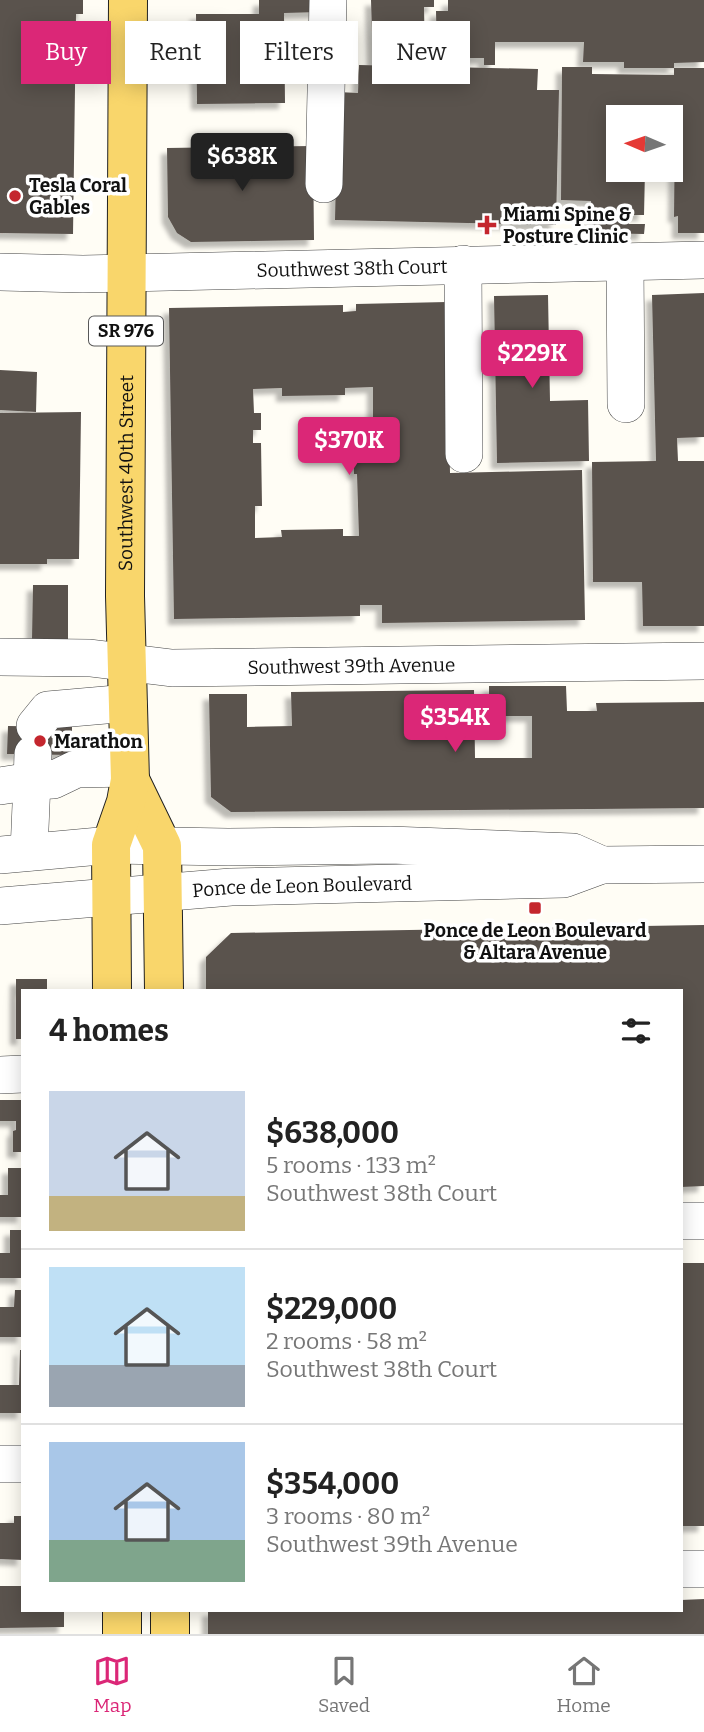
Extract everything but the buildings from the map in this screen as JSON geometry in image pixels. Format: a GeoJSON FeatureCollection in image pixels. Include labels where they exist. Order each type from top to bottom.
{"type":"FeatureCollection","features":[{"type":"Feature","properties":{"kind":"main road","name":"Southwest 40th Street"},"geometry":{"type":"LineString","coordinates":[[112,989],[111,845],[126,802],[130,774],[125,596],[128,0]]}},
{"type":"Feature","properties":{"kind":"main road","name":"Southwest 40th Street"},"geometry":{"type":"LineString","coordinates":[[130,774],[162,846],[164,989]]}},
{"type":"Feature","properties":{"kind":"main road"},"geometry":{"type":"LineString","coordinates":[[122,1612],[122,1634]]}},
{"type":"Feature","properties":{"kind":"main road"},"geometry":{"type":"LineString","coordinates":[[170,1612],[170,1634]]}},
{"type":"Feature","properties":{"kind":"street"},"geometry":{"type":"LineString","coordinates":[[324,184],[328,0]]}},
{"type":"Feature","properties":{"kind":"street","name":"Southwest 38th Court"},"geometry":{"type":"LineString","coordinates":[[0,272],[126,272],[704,260]]}},
{"type":"Feature","properties":{"kind":"street"},"geometry":{"type":"LineString","coordinates":[[625,261],[626,404]]}},
{"type":"Feature","properties":{"kind":"street"},"geometry":{"type":"LineString","coordinates":[[463,264],[464,454]]}},
{"type":"Feature","properties":{"kind":"street","name":"Southwest 39th Avenue"},"geometry":{"type":"LineString","coordinates":[[0,657],[83,658],[172,668],[704,661]]}},
{"type":"Feature","properties":{"kind":"street"},"geometry":{"type":"LineString","coordinates":[[14,854],[25,762],[48,710],[128,703]]}},
{"type":"Feature","properties":{"kind":"street"},"geometry":{"type":"LineString","coordinates":[[25,762],[53,780],[76,769],[130,774]]}},
{"type":"Feature","properties":{"kind":"street","name":"Ponce de Leon Boulevard"},"geometry":{"type":"LineString","coordinates":[[14,854],[111,845],[437,846],[573,852],[603,865]]}},
{"type":"Feature","properties":{"kind":"street","name":"Ponce de Leon Boulevard"},"geometry":{"type":"LineString","coordinates":[[0,906],[231,887],[564,879],[603,865],[704,864]]}},
{"type":"Feature","properties":{"kind":"street"},"geometry":{"type":"LineString","coordinates":[[0,1075],[21,1074]]}},
{"type":"Feature","properties":{"kind":"street"},"geometry":{"type":"LineString","coordinates":[[683,1221],[704,1221]]}},
{"type":"Feature","properties":{"kind":"street"},"geometry":{"type":"LineString","coordinates":[[0,1464],[21,1464]]}},
{"type":"Feature","properties":{"kind":"street"},"geometry":{"type":"LineString","coordinates":[[683,1569],[704,1569]]}},
{"type":"Feature","properties":{"kind":"place","name":"Tesla Coral Gables"},"geometry":{"type":"Point","coordinates":[15,196]}},
{"type":"Feature","properties":{"kind":"place","name":"Miami Spine & Posture Clinic"},"geometry":{"type":"Point","coordinates":[487,225]}},
{"type":"Feature","properties":{"kind":"place","name":"Marathon"},"geometry":{"type":"Point","coordinates":[40,741]}},
{"type":"Feature","properties":{"kind":"place","name":"Ponce de Leon Boulevard & Altara Avenue"},"geometry":{"type":"Point","coordinates":[535,908]}}]}
